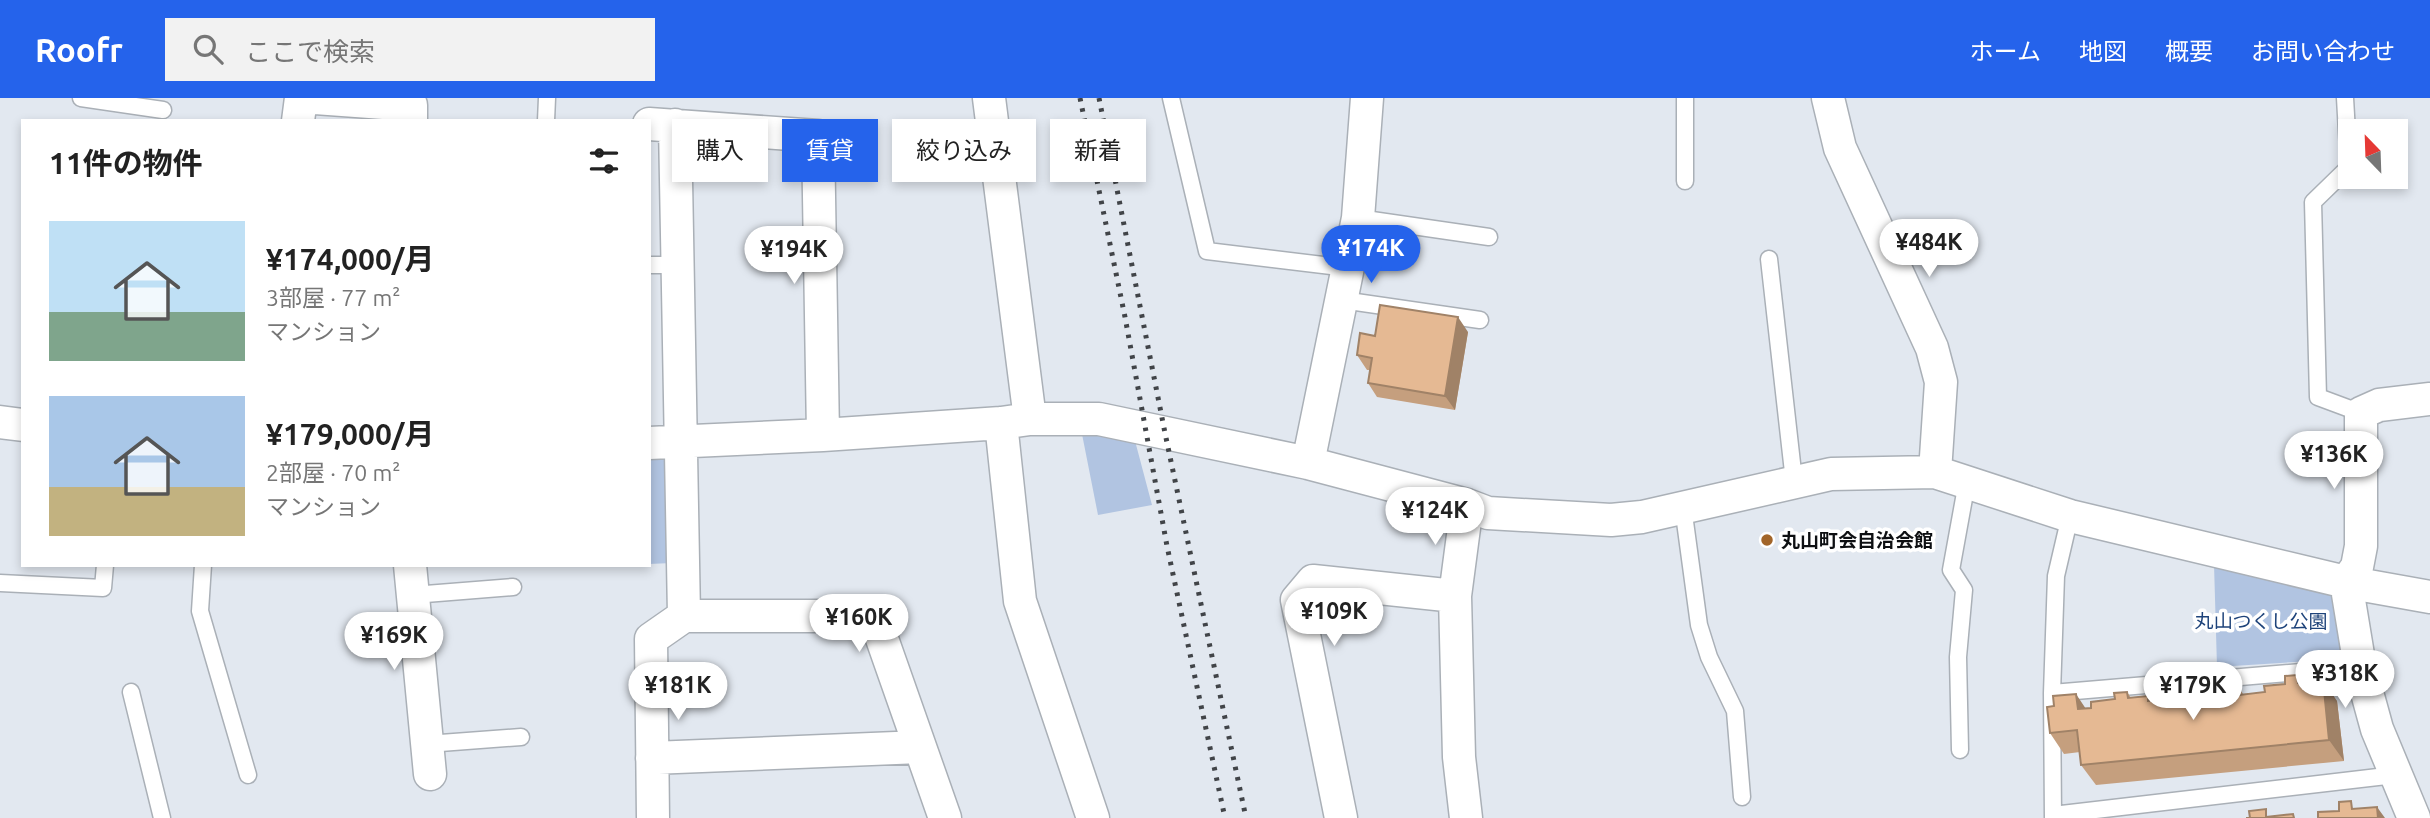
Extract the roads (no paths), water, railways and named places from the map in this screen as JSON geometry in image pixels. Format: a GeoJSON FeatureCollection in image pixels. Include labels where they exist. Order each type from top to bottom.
{"type":"FeatureCollection","features":[{"type":"Feature","properties":{"kind":"street"},"geometry":{"type":"LineString","coordinates":[[298,119],[302,98]]}},
{"type":"Feature","properties":{"kind":"street"},"geometry":{"type":"LineString","coordinates":[[314,98],[411,105],[411,119]]}},
{"type":"Feature","properties":{"kind":"street"},"geometry":{"type":"LineString","coordinates":[[989,98],[1016,421],[1020,601],[1093,818]]}},
{"type":"Feature","properties":{"kind":"street"},"geometry":{"type":"LineString","coordinates":[[1828,98],[1840,148],[1932,348],[1941,382],[1935,472]]}},
{"type":"Feature","properties":{"kind":"street"},"geometry":{"type":"LineString","coordinates":[[1308,463],[1358,218],[1362,99]]}},
{"type":"Feature","properties":{"kind":"street"},"geometry":{"type":"LineString","coordinates":[[684,616],[681,442],[663,265],[662,124],[818,136],[823,435]]}},
{"type":"Feature","properties":{"kind":"street"},"geometry":{"type":"LineString","coordinates":[[2419,815],[2395,775],[2377,729],[2360,667],[2346,582],[2357,567],[2361,546],[2361,413],[2379,405],[2430,399]]}},
{"type":"Feature","properties":{"kind":"street"},"geometry":{"type":"LineString","coordinates":[[651,443],[823,435],[1016,421],[1099,419],[1308,463],[1488,513],[1611,520],[1642,517],[1831,474],[1935,472],[2070,516],[2346,582],[2430,597]]}},
{"type":"Feature","properties":{"kind":"street"},"geometry":{"type":"LineString","coordinates":[[0,422],[21,425]]}},
{"type":"Feature","properties":{"kind":"street"},"geometry":{"type":"LineString","coordinates":[[1466,818],[1459,757],[1455,596],[1467,505]]}},
{"type":"Feature","properties":{"kind":"street"},"geometry":{"type":"LineString","coordinates":[[411,580],[428,759]]}},
{"type":"Feature","properties":{"kind":"street"},"geometry":{"type":"LineString","coordinates":[[1341,818],[1297,600],[1314,581],[1455,596]]}},
{"type":"Feature","properties":{"kind":"street"},"geometry":{"type":"LineString","coordinates":[[653,818],[651,639],[684,616],[874,616],[945,818]]}},
{"type":"Feature","properties":{"kind":"street"},"geometry":{"type":"LineString","coordinates":[[652,758],[920,747]]}},
{"type":"Feature","properties":{"kind":"lane"},"geometry":{"type":"LineString","coordinates":[[81,98],[163,110]]}},
{"type":"Feature","properties":{"kind":"lane"},"geometry":{"type":"LineString","coordinates":[[546,119],[547,98]]}},
{"type":"Feature","properties":{"kind":"lane"},"geometry":{"type":"LineString","coordinates":[[1171,98],[1207,251],[1348,268]]}},
{"type":"Feature","properties":{"kind":"lane"},"geometry":{"type":"LineString","coordinates":[[1685,98],[1685,181]]}},
{"type":"Feature","properties":{"kind":"lane"},"geometry":{"type":"LineString","coordinates":[[2345,98],[2349,167],[2314,202],[2318,397],[2361,413]]}},
{"type":"Feature","properties":{"kind":"lane"},"geometry":{"type":"LineString","coordinates":[[1358,218],[1489,237]]}},
{"type":"Feature","properties":{"kind":"lane"},"geometry":{"type":"LineString","coordinates":[[1769,259],[1794,481]]}},
{"type":"Feature","properties":{"kind":"lane"},"geometry":{"type":"LineString","coordinates":[[1342,300],[1480,320]]}},
{"type":"Feature","properties":{"kind":"lane"},"geometry":{"type":"LineString","coordinates":[[1960,750],[1958,657],[1964,590],[1951,570],[1968,482]]}},
{"type":"Feature","properties":{"kind":"lane"},"geometry":{"type":"LineString","coordinates":[[1682,507],[1699,625],[1709,657],[1735,711],[1742,797]]}},
{"type":"Feature","properties":{"kind":"lane"},"geometry":{"type":"LineString","coordinates":[[2070,516],[2056,576],[2052,693],[2053,816],[2395,775]]}},
{"type":"Feature","properties":{"kind":"lane"},"geometry":{"type":"LineString","coordinates":[[0,583],[103,588],[105,567]]}},
{"type":"Feature","properties":{"kind":"lane"},"geometry":{"type":"LineString","coordinates":[[203,567],[200,611],[248,775]]}},
{"type":"Feature","properties":{"kind":"lane"},"geometry":{"type":"LineString","coordinates":[[411,580],[513,587]]}},
{"type":"Feature","properties":{"kind":"lane"},"geometry":{"type":"LineString","coordinates":[[2052,693],[2360,667]]}},
{"type":"Feature","properties":{"kind":"lane"},"geometry":{"type":"LineString","coordinates":[[131,691],[162,818]]}},
{"type":"Feature","properties":{"kind":"lane"},"geometry":{"type":"LineString","coordinates":[[428,759],[521,737]]}},
{"type":"Feature","properties":{"kind":"railway"},"geometry":{"type":"LineString","coordinates":[[1080,98],[1125,317],[1167,546],[1225,818]]}},
{"type":"Feature","properties":{"kind":"railway"},"geometry":{"type":"LineString","coordinates":[[1099,98],[1165,433],[1246,818]]}},
{"type":"Feature","properties":{"kind":"place","name":"丸山町会自治会館"},"geometry":{"type":"Point","coordinates":[1767,540]}},
{"type":"Feature","properties":{"kind":"park label","name":"丸山つくし公園"},"geometry":{"type":"Point","coordinates":[2261,621]}}]}
